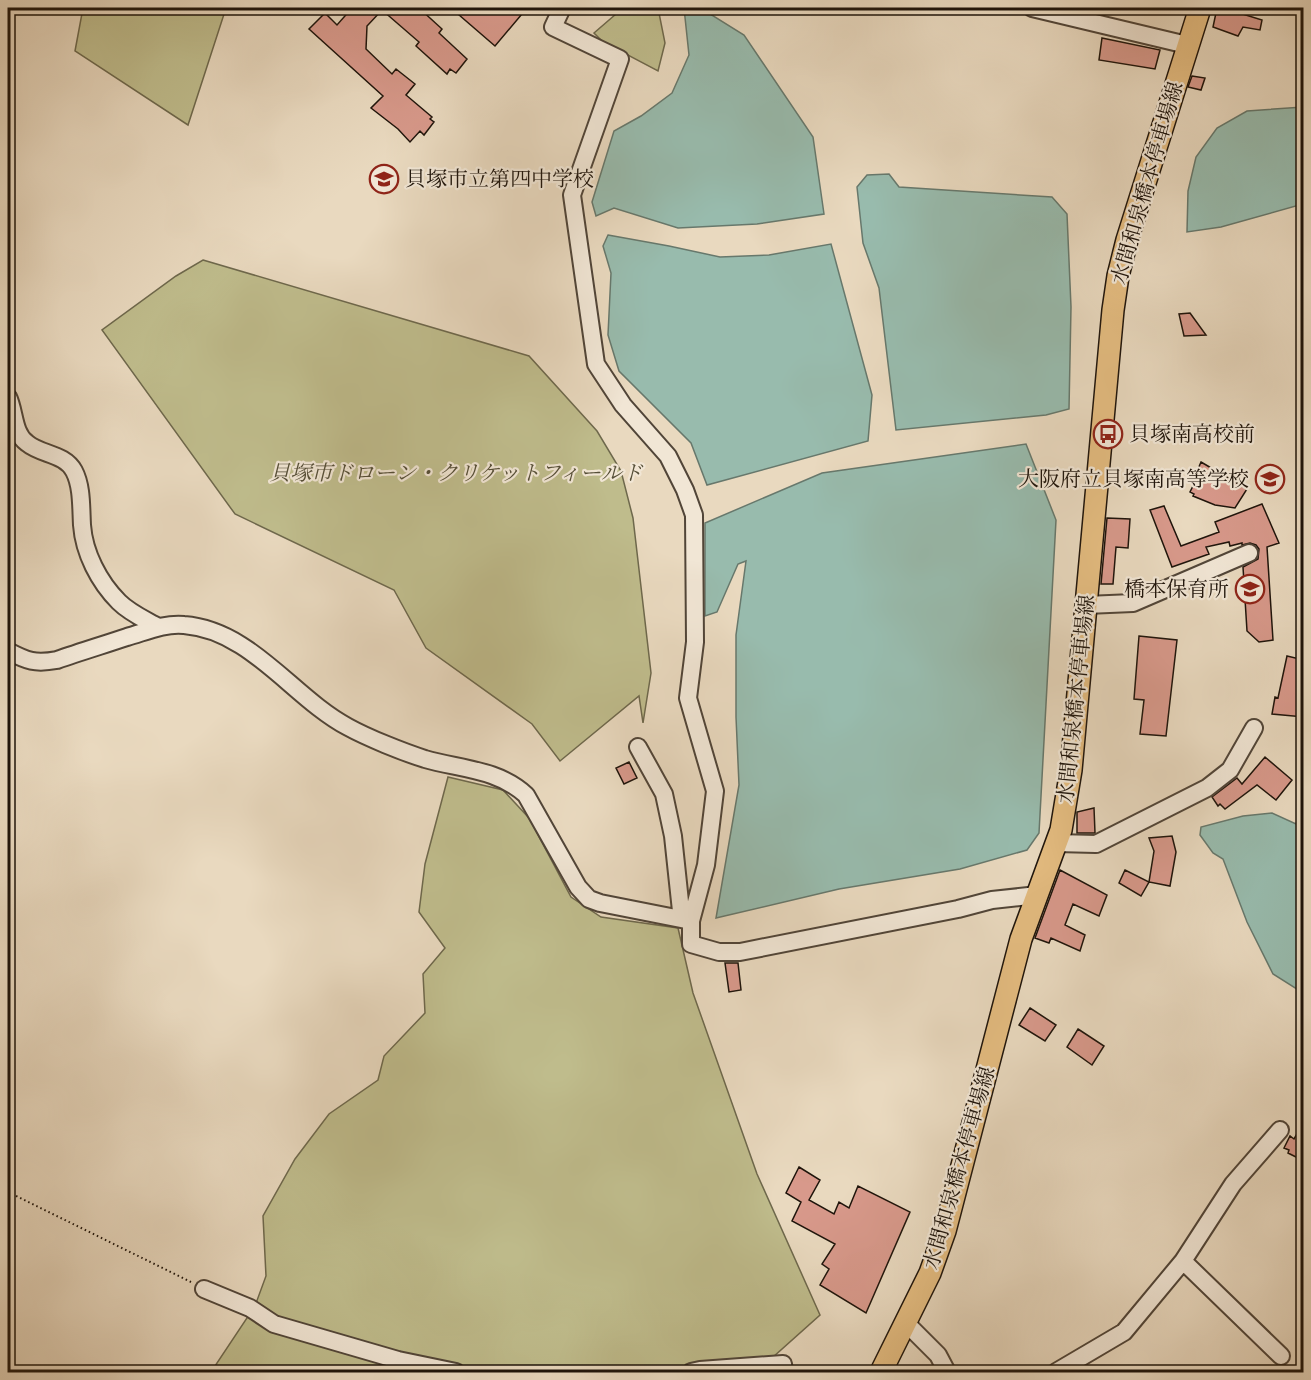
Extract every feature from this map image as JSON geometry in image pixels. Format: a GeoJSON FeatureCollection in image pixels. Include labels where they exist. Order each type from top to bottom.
{"type":"FeatureCollection","features":[{"type":"Feature","properties":{"kind":"main road","name":"水間和泉橋本停車場線"},"geometry":{"type":"LineString","coordinates":[[881,1372],[907,1324],[930,1273],[945,1231],[1021,939],[1065,814],[1118,276],[1133,219],[1200,8]]}},
{"type":"Feature","properties":{"kind":"street"},"geometry":{"type":"LineString","coordinates":[[562,8],[553,27],[620,59],[572,195],[596,364],[623,405],[668,456],[685,490],[694,516],[695,642],[688,698],[715,791],[706,865],[686,916]]}},
{"type":"Feature","properties":{"kind":"street"},"geometry":{"type":"LineString","coordinates":[[1032,8],[1187,45]]}},
{"type":"Feature","properties":{"kind":"street"},"geometry":{"type":"LineString","coordinates":[[8,397],[19,434],[26,443],[63,459],[72,468],[78,480],[85,543],[89,558],[102,581],[120,603],[158,627]]}},
{"type":"Feature","properties":{"kind":"street"},"geometry":{"type":"LineString","coordinates":[[1086,605],[1133,603],[1249,553]]}},
{"type":"Feature","properties":{"kind":"street"},"geometry":{"type":"LineString","coordinates":[[8,651],[27,661],[42,663],[158,627],[184,625],[207,630],[233,640],[328,715],[351,729],[424,759],[490,774],[514,784],[526,795],[578,887],[589,899],[600,903],[686,916]]}},
{"type":"Feature","properties":{"kind":"street"},"geometry":{"type":"LineString","coordinates":[[1056,843],[1096,844],[1207,788],[1230,770],[1254,728]]}},
{"type":"Feature","properties":{"kind":"street"},"geometry":{"type":"LineString","coordinates":[[638,747],[664,794],[691,944],[719,952],[740,952],[958,909],[992,900],[1038,895]]}},
{"type":"Feature","properties":{"kind":"street"},"geometry":{"type":"LineString","coordinates":[[1056,1372],[1124,1332],[1184,1261],[1233,1184],[1280,1130]]}},
{"type":"Feature","properties":{"kind":"street"},"geometry":{"type":"LineString","coordinates":[[1184,1261],[1281,1356]]}},
{"type":"Feature","properties":{"kind":"street"},"geometry":{"type":"LineString","coordinates":[[204,1289],[250,1308],[274,1324],[399,1360],[456,1372]]}},
{"type":"Feature","properties":{"kind":"street"},"geometry":{"type":"LineString","coordinates":[[907,1324],[938,1355],[947,1372]]}},
{"type":"Feature","properties":{"kind":"street"},"geometry":{"type":"LineString","coordinates":[[691,1372],[783,1364],[783,1372]]}},
{"type":"Feature","properties":{"kind":"path"},"geometry":{"type":"LineString","coordinates":[[8,1192],[204,1289]]}},
{"type":"Feature","properties":{"kind":"green space"},"geometry":{"type":"Polygon","coordinates":[[[83,8],[226,8],[188,125],[75,51],[83,8]]]}},
{"type":"Feature","properties":{"kind":"green space"},"geometry":{"type":"Polygon","coordinates":[[[623,8],[658,8],[665,43],[658,71],[603,42],[594,33],[623,8]]]}},
{"type":"Feature","properties":{"kind":"green space","name":"貝塚市ドローン・クリケットフィールド"},"geometry":{"type":"Polygon","coordinates":[[[203,260],[529,356],[597,431],[621,471],[633,518],[651,673],[643,723],[639,696],[560,761],[532,724],[426,648],[394,590],[235,514],[102,330],[176,276],[203,260]]]}},
{"type":"Feature","properties":{"kind":"green space"},"geometry":{"type":"Polygon","coordinates":[[[448,777],[503,790],[529,818],[571,897],[601,917],[678,928],[693,993],[757,1174],[820,1315],[773,1357],[713,1372],[211,1372],[255,1306],[266,1276],[263,1216],[295,1159],[329,1114],[378,1080],[384,1056],[425,1013],[423,974],[445,948],[419,912],[425,864],[448,777]]]}},
{"type":"Feature","properties":{"kind":"shaded area"},"geometry":{"type":"Polygon","coordinates":[[[684,8],[706,8],[710,14],[744,35],[813,137],[824,214],[757,224],[678,228],[614,208],[596,216],[592,202],[614,131],[641,116],[672,93],[689,55],[684,8]]]}},
{"type":"Feature","properties":{"kind":"shaded area"},"geometry":{"type":"Polygon","coordinates":[[[1303,107],[1303,204],[1221,227],[1187,232],[1188,191],[1196,157],[1217,128],[1247,111],[1303,107]]]}},
{"type":"Feature","properties":{"kind":"shaded area"},"geometry":{"type":"Polygon","coordinates":[[[889,174],[899,187],[1052,197],[1067,214],[1071,307],[1069,409],[1046,415],[896,430],[879,288],[863,243],[857,187],[867,175],[889,174]]]}},
{"type":"Feature","properties":{"kind":"shaded area"},"geometry":{"type":"Polygon","coordinates":[[[608,235],[720,257],[769,255],[831,244],[872,395],[868,441],[707,485],[691,443],[619,371],[608,335],[611,273],[603,246],[608,235]]]}},
{"type":"Feature","properties":{"kind":"shaded area"},"geometry":{"type":"Polygon","coordinates":[[[1026,444],[1056,520],[1039,833],[1027,850],[960,869],[839,889],[716,918],[739,785],[736,635],[746,561],[738,564],[717,612],[705,616],[705,523],[822,473],[1026,444]]]}},
{"type":"Feature","properties":{"kind":"shaded area"},"geometry":{"type":"Polygon","coordinates":[[[1303,801],[1303,993],[1273,974],[1247,922],[1223,859],[1213,853],[1200,835],[1201,827],[1243,816],[1272,813],[1296,824],[1303,801]]]}},
{"type":"Feature","properties":{"kind":"building"},"geometry":{"type":"Polygon","coordinates":[[[352,8],[419,8],[442,29],[439,33],[467,59],[456,73],[450,69],[447,74],[416,46],[419,42],[382,10],[367,26],[366,49],[392,74],[396,69],[415,84],[406,95],[432,117],[430,119],[434,122],[424,135],[420,131],[410,142],[398,129],[371,108],[383,96],[309,29],[325,13],[337,25],[352,8]]]}},
{"type":"Feature","properties":{"kind":"building"},"geometry":{"type":"Polygon","coordinates":[[[451,8],[527,8],[495,46],[451,8]]]}},
{"type":"Feature","properties":{"kind":"building"},"geometry":{"type":"Polygon","coordinates":[[[1217,8],[1222,10],[1223,8],[1237,8],[1236,12],[1262,20],[1260,30],[1243,27],[1238,36],[1213,27],[1217,8]]]}},
{"type":"Feature","properties":{"kind":"building"},"geometry":{"type":"Polygon","coordinates":[[[1102,38],[1160,50],[1155,69],[1099,60],[1102,38]]]}},
{"type":"Feature","properties":{"kind":"building"},"geometry":{"type":"Polygon","coordinates":[[[1192,76],[1205,78],[1201,90],[1188,87],[1192,76]]]}},
{"type":"Feature","properties":{"kind":"building"},"geometry":{"type":"Polygon","coordinates":[[[1190,313],[1206,335],[1184,336],[1179,314],[1190,313]]]}},
{"type":"Feature","properties":{"kind":"building"},"geometry":{"type":"Polygon","coordinates":[[[1201,462],[1247,489],[1235,508],[1215,505],[1193,496],[1194,494],[1190,492],[1201,462]]]}},
{"type":"Feature","properties":{"kind":"building"},"geometry":{"type":"Polygon","coordinates":[[[1262,504],[1279,543],[1267,547],[1273,640],[1259,642],[1247,631],[1243,567],[1258,559],[1259,549],[1256,545],[1250,543],[1242,545],[1242,543],[1230,546],[1229,542],[1206,547],[1209,554],[1172,567],[1150,510],[1164,506],[1181,546],[1219,532],[1215,522],[1262,504]]]}},
{"type":"Feature","properties":{"kind":"building"},"geometry":{"type":"Polygon","coordinates":[[[1107,518],[1130,519],[1128,548],[1116,547],[1113,584],[1101,584],[1107,518]]]}},
{"type":"Feature","properties":{"kind":"building"},"geometry":{"type":"Polygon","coordinates":[[[1139,636],[1177,640],[1166,736],[1140,734],[1144,700],[1134,699],[1139,636]]]}},
{"type":"Feature","properties":{"kind":"building"},"geometry":{"type":"Polygon","coordinates":[[[1287,656],[1304,660],[1304,717],[1272,714],[1275,697],[1278,698],[1287,656]]]}},
{"type":"Feature","properties":{"kind":"building"},"geometry":{"type":"Polygon","coordinates":[[[1265,757],[1292,780],[1276,800],[1257,785],[1225,809],[1220,804],[1218,806],[1212,797],[1237,778],[1242,784],[1265,757]]]}},
{"type":"Feature","properties":{"kind":"building"},"geometry":{"type":"Polygon","coordinates":[[[629,762],[637,778],[624,784],[616,768],[629,762]]]}},
{"type":"Feature","properties":{"kind":"building"},"geometry":{"type":"Polygon","coordinates":[[[1094,808],[1095,833],[1077,833],[1077,812],[1094,808]]]}},
{"type":"Feature","properties":{"kind":"building"},"geometry":{"type":"Polygon","coordinates":[[[1172,836],[1176,852],[1170,886],[1149,882],[1154,851],[1149,838],[1172,836]]]}},
{"type":"Feature","properties":{"kind":"building"},"geometry":{"type":"Polygon","coordinates":[[[1060,870],[1107,895],[1099,916],[1073,904],[1065,925],[1085,935],[1080,951],[1051,938],[1049,943],[1035,938],[1060,870]]]}},
{"type":"Feature","properties":{"kind":"building"},"geometry":{"type":"Polygon","coordinates":[[[1125,870],[1149,882],[1141,896],[1119,883],[1125,870]]]}},
{"type":"Feature","properties":{"kind":"building"},"geometry":{"type":"Polygon","coordinates":[[[725,963],[738,963],[741,990],[729,992],[725,963]]]}},
{"type":"Feature","properties":{"kind":"building"},"geometry":{"type":"Polygon","coordinates":[[[1030,1008],[1056,1025],[1045,1041],[1019,1025],[1030,1008]]]}},
{"type":"Feature","properties":{"kind":"building"},"geometry":{"type":"Polygon","coordinates":[[[1078,1029],[1104,1046],[1092,1065],[1067,1047],[1078,1029]]]}},
{"type":"Feature","properties":{"kind":"building"},"geometry":{"type":"Polygon","coordinates":[[[1304,1122],[1304,1161],[1288,1153],[1289,1150],[1284,1148],[1290,1136],[1294,1139],[1304,1122]]]}},
{"type":"Feature","properties":{"kind":"building"},"geometry":{"type":"Polygon","coordinates":[[[799,1167],[820,1180],[809,1200],[834,1214],[839,1202],[849,1208],[858,1186],[910,1212],[866,1313],[820,1285],[829,1269],[822,1264],[835,1244],[792,1221],[801,1202],[786,1193],[799,1167]]]}},
{"type":"Feature","properties":{"kind":"place","name":"貝塚市立第四中学校"},"geometry":{"type":"Point","coordinates":[384,179]}},
{"type":"Feature","properties":{"kind":"place","name":"貝塚南高校前"},"geometry":{"type":"Point","coordinates":[1108,434]}},
{"type":"Feature","properties":{"kind":"place","name":"大阪府立貝塚南高等学校"},"geometry":{"type":"Point","coordinates":[1270,479]}},
{"type":"Feature","properties":{"kind":"place","name":"橋本保育所"},"geometry":{"type":"Point","coordinates":[1250,589]}}]}
